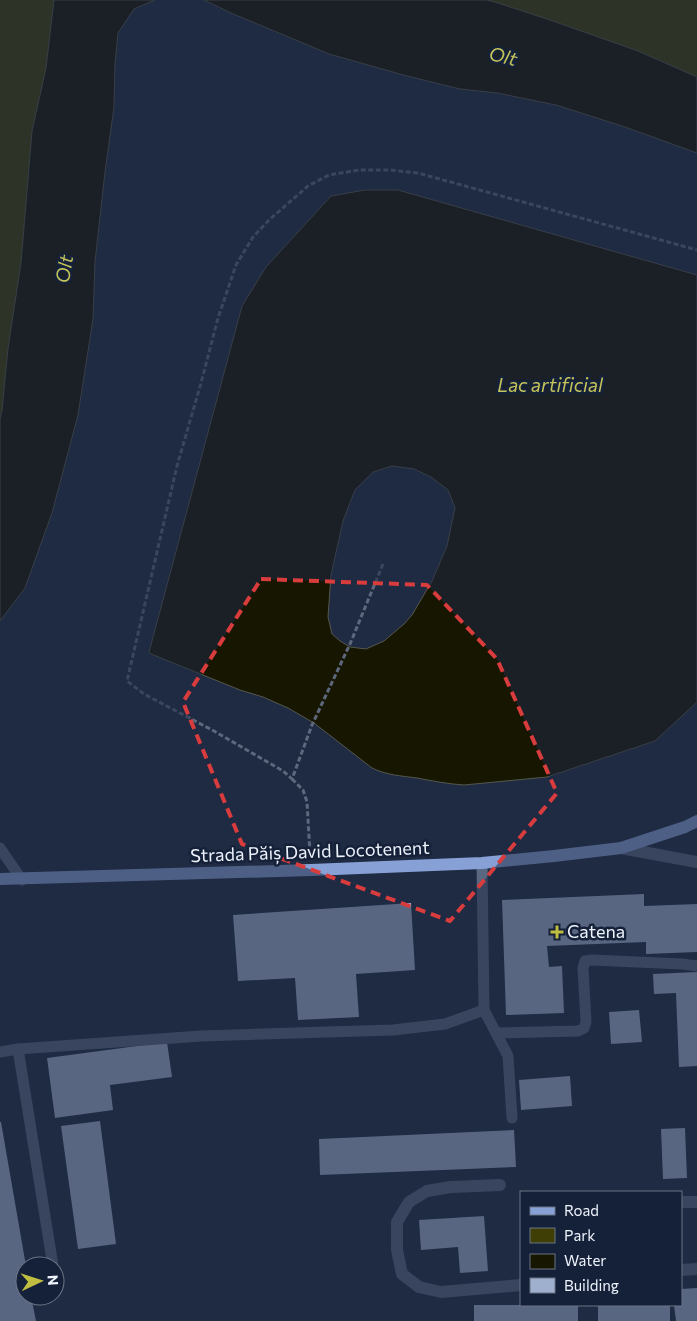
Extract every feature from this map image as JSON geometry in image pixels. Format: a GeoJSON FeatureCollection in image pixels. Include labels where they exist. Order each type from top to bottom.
{"type":"FeatureCollection","features":[{"type":"Feature","properties":{"kind":"main road","name":"Strada Păiș David Locotenent"},"geometry":{"type":"LineString","coordinates":[[0,880],[482,863],[621,848],[685,827],[697,821]]}},
{"type":"Feature","properties":{"kind":"street","name":"Strada Păiș David Locotenent"},"geometry":{"type":"LineString","coordinates":[[621,848],[697,862]]}},
{"type":"Feature","properties":{"kind":"street"},"geometry":{"type":"LineString","coordinates":[[500,1185],[451,1187],[427,1191],[409,1202],[397,1222],[397,1250],[402,1274],[419,1287],[440,1292],[520,1285]]}},
{"type":"Feature","properties":{"kind":"street"},"geometry":{"type":"LineString","coordinates":[[682,1202],[697,1202]]}},
{"type":"Feature","properties":{"kind":"street"},"geometry":{"type":"LineString","coordinates":[[682,1270],[697,1269]]}},
{"type":"Feature","properties":{"kind":"lane"},"geometry":{"type":"LineString","coordinates":[[0,848],[22,880]]}},
{"type":"Feature","properties":{"kind":"lane"},"geometry":{"type":"LineString","coordinates":[[482,863],[484,1010],[508,1056],[512,1118]]}},
{"type":"Feature","properties":{"kind":"lane"},"geometry":{"type":"LineString","coordinates":[[496,1033],[578,1031],[584,1028],[586,1022],[583,968],[585,961],[697,966]]}},
{"type":"Feature","properties":{"kind":"lane"},"geometry":{"type":"LineString","coordinates":[[0,1052],[18,1049],[201,1036],[393,1030],[445,1024],[484,1010]]}},
{"type":"Feature","properties":{"kind":"lane"},"geometry":{"type":"LineString","coordinates":[[18,1049],[51,1256]]}},
{"type":"Feature","properties":{"kind":"path"},"geometry":{"type":"LineString","coordinates":[[311,870],[308,802],[303,790],[282,771],[214,731],[144,694],[128,681],[177,466],[218,318],[236,265],[252,237],[288,203],[315,182],[329,175],[344,172],[382,170],[418,173],[697,250]]}},
{"type":"Feature","properties":{"kind":"path"},"geometry":{"type":"LineString","coordinates":[[292,779],[312,725],[350,644],[383,564]]}},
{"type":"Feature","properties":{"kind":"highlighted area"},"geometry":{"type":"Polygon","coordinates":[[[261,579],[427,585],[497,659],[557,793],[450,921],[242,844],[183,702],[261,579]]]}},
{"type":"Feature","properties":{"kind":"green space"},"geometry":{"type":"Polygon","coordinates":[[[0,0],[54,0],[46,68],[32,131],[21,263],[0,418],[0,0]]]}},
{"type":"Feature","properties":{"kind":"green space"},"geometry":{"type":"Polygon","coordinates":[[[487,0],[697,0],[697,77],[638,51],[487,0]]]}},
{"type":"Feature","properties":{"kind":"water","name":"Olt"},"geometry":{"type":"Polygon","coordinates":[[[54,0],[155,0],[134,9],[118,33],[114,107],[95,262],[93,319],[78,415],[52,513],[25,588],[0,621],[0,418],[21,263],[32,131],[46,68],[54,0]]]}},
{"type":"Feature","properties":{"kind":"water","name":"Olt"},"geometry":{"type":"Polygon","coordinates":[[[204,0],[487,0],[495,2],[638,51],[697,77],[697,153],[556,105],[497,93],[460,89],[329,54],[204,0]]]}},
{"type":"Feature","properties":{"kind":"water","name":"Lac artificial"},"geometry":{"type":"Polygon","coordinates":[[[365,190],[398,190],[697,275],[697,702],[655,741],[547,777],[464,785],[394,775],[372,768],[314,723],[288,708],[149,652],[242,306],[266,267],[331,196],[365,190]],[[392,466],[373,472],[355,490],[343,521],[331,575],[328,617],[332,634],[350,647],[366,649],[384,641],[404,624],[412,615],[432,581],[447,546],[455,508],[448,490],[431,477],[414,469],[392,466]]]}},
{"type":"Feature","properties":{"kind":"building"},"geometry":{"type":"Polygon","coordinates":[[[644,894],[644,906],[697,904],[697,952],[646,954],[646,942],[547,946],[549,967],[562,966],[564,1013],[506,1015],[502,900],[644,894]]]}},
{"type":"Feature","properties":{"kind":"building"},"geometry":{"type":"Polygon","coordinates":[[[411,903],[415,970],[356,974],[359,1017],[298,1020],[295,978],[238,981],[233,915],[411,903]]]}},
{"type":"Feature","properties":{"kind":"building"},"geometry":{"type":"Polygon","coordinates":[[[697,972],[697,1066],[679,1067],[676,993],[654,994],[653,974],[697,972]]]}},
{"type":"Feature","properties":{"kind":"building"},"geometry":{"type":"Polygon","coordinates":[[[639,1010],[642,1042],[611,1044],[609,1012],[639,1010]]]}},
{"type":"Feature","properties":{"kind":"building"},"geometry":{"type":"Polygon","coordinates":[[[167,1042],[172,1077],[110,1085],[113,1110],[55,1118],[47,1058],[167,1042]]]}},
{"type":"Feature","properties":{"kind":"building"},"geometry":{"type":"Polygon","coordinates":[[[570,1076],[572,1106],[521,1110],[519,1080],[570,1076]]]}},
{"type":"Feature","properties":{"kind":"building"},"geometry":{"type":"Polygon","coordinates":[[[100,1121],[116,1244],[78,1249],[61,1126],[100,1121]]]}},
{"type":"Feature","properties":{"kind":"building"},"geometry":{"type":"Polygon","coordinates":[[[1,1122],[24,1256],[15,1256],[15,1306],[33,1306],[36,1321],[0,1321],[1,1122]]]}},
{"type":"Feature","properties":{"kind":"building"},"geometry":{"type":"Polygon","coordinates":[[[685,1128],[687,1178],[663,1179],[661,1129],[685,1128]]]}},
{"type":"Feature","properties":{"kind":"building"},"geometry":{"type":"Polygon","coordinates":[[[514,1130],[516,1167],[320,1175],[319,1139],[514,1130]]]}},
{"type":"Feature","properties":{"kind":"building"},"geometry":{"type":"Polygon","coordinates":[[[484,1216],[488,1271],[460,1273],[458,1247],[421,1250],[419,1220],[484,1216]]]}},
{"type":"Feature","properties":{"kind":"building"},"geometry":{"type":"Polygon","coordinates":[[[697,1288],[697,1321],[676,1321],[674,1306],[682,1306],[682,1289],[697,1288]]]}},
{"type":"Feature","properties":{"kind":"building"},"geometry":{"type":"Polygon","coordinates":[[[474,1305],[578,1306],[578,1321],[474,1321],[474,1305]]]}},
{"type":"Feature","properties":{"kind":"building"},"geometry":{"type":"Polygon","coordinates":[[[598,1306],[670,1306],[670,1321],[598,1321],[598,1306]]]}},
{"type":"Feature","properties":{"kind":"place","name":"Catena"},"geometry":{"type":"Point","coordinates":[557,932]}}]}
